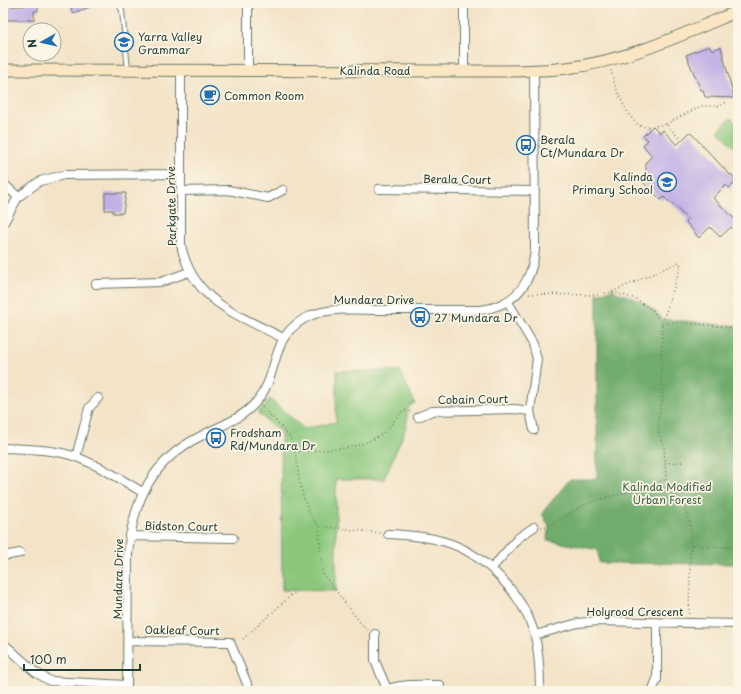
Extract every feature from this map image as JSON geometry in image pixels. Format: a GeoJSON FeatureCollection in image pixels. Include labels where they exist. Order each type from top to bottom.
{"type":"FeatureCollection","features":[{"type":"Feature","properties":{"kind":"street"},"geometry":{"type":"LineString","coordinates":[[248,3],[248,70]]}},
{"type":"Feature","properties":{"kind":"street"},"geometry":{"type":"LineString","coordinates":[[464,3],[464,71]]}},
{"type":"Feature","properties":{"kind":"street","name":"Kalinda Road"},"geometry":{"type":"LineString","coordinates":[[3,70],[464,71],[569,68],[609,60],[641,50],[738,11]]}},
{"type":"Feature","properties":{"kind":"street","name":"Parkgate Drive"},"geometry":{"type":"LineString","coordinates":[[181,70],[181,245],[189,272],[200,288],[216,302],[283,338]]}},
{"type":"Feature","properties":{"kind":"street","name":"Mundara Drive"},"geometry":{"type":"LineString","coordinates":[[127,688],[129,536],[142,492],[156,472],[176,452],[201,435],[234,421],[247,412],[257,401],[268,383],[277,350],[283,338],[300,321],[325,311],[481,310],[493,308],[508,302],[525,284],[532,271],[535,249],[534,70]]}},
{"type":"Feature","properties":{"kind":"street"},"geometry":{"type":"LineString","coordinates":[[3,224],[18,197],[40,181],[64,175],[180,174]]}},
{"type":"Feature","properties":{"kind":"street"},"geometry":{"type":"LineString","coordinates":[[3,183],[18,197]]}},
{"type":"Feature","properties":{"kind":"street","name":"Berala Court"},"geometry":{"type":"LineString","coordinates":[[378,189],[534,191]]}},
{"type":"Feature","properties":{"kind":"street"},"geometry":{"type":"LineString","coordinates":[[181,191],[228,190],[268,198],[283,190]]}},
{"type":"Feature","properties":{"kind":"street"},"geometry":{"type":"LineString","coordinates":[[96,284],[161,282],[189,272]]}},
{"type":"Feature","properties":{"kind":"street"},"geometry":{"type":"LineString","coordinates":[[508,302],[533,344],[537,359],[530,411],[534,430]]}},
{"type":"Feature","properties":{"kind":"street"},"geometry":{"type":"LineString","coordinates":[[76,457],[89,408],[98,398]]}},
{"type":"Feature","properties":{"kind":"street","name":"Cobain Court"},"geometry":{"type":"LineString","coordinates":[[418,417],[432,411],[515,409],[530,411]]}},
{"type":"Feature","properties":{"kind":"street"},"geometry":{"type":"LineString","coordinates":[[3,448],[36,450],[76,457],[108,472],[142,492]]}},
{"type":"Feature","properties":{"kind":"street"},"geometry":{"type":"LineString","coordinates":[[492,568],[518,538],[534,527]]}},
{"type":"Feature","properties":{"kind":"street"},"geometry":{"type":"LineString","coordinates":[[388,534],[443,541],[457,546],[492,568],[506,584],[523,610],[534,635],[540,672],[540,691]]}},
{"type":"Feature","properties":{"kind":"street","name":"Bidston Court"},"geometry":{"type":"LineString","coordinates":[[129,536],[233,538]]}},
{"type":"Feature","properties":{"kind":"street"},"geometry":{"type":"LineString","coordinates":[[3,556],[20,554]]}},
{"type":"Feature","properties":{"kind":"street","name":"Holyrood Crescent"},"geometry":{"type":"LineString","coordinates":[[534,635],[578,623],[597,620],[738,624]]}},
{"type":"Feature","properties":{"kind":"street"},"geometry":{"type":"LineString","coordinates":[[652,691],[657,679],[657,622]]}},
{"type":"Feature","properties":{"kind":"street"},"geometry":{"type":"LineString","coordinates":[[375,634],[375,661],[386,690],[410,685],[440,685]]}},
{"type":"Feature","properties":{"kind":"street","name":"Oakleaf Court"},"geometry":{"type":"LineString","coordinates":[[128,641],[230,642],[250,691]]}},
{"type":"Feature","properties":{"kind":"street"},"geometry":{"type":"LineString","coordinates":[[3,643],[35,672],[50,681],[127,688]]}},
{"type":"Feature","properties":{"kind":"lane"},"geometry":{"type":"LineString","coordinates":[[119,3],[123,18],[128,70]]}},
{"type":"Feature","properties":{"kind":"path"},"geometry":{"type":"LineString","coordinates":[[611,70],[613,82],[620,99],[636,123],[641,126],[666,124],[701,106],[720,106],[728,101]]}},
{"type":"Feature","properties":{"kind":"path"},"geometry":{"type":"LineString","coordinates":[[666,124],[680,140]]}},
{"type":"Feature","properties":{"kind":"path"},"geometry":{"type":"LineString","coordinates":[[529,294],[596,295],[612,292],[680,262],[681,265],[662,324],[662,397],[658,419],[659,434],[664,447],[666,479],[685,508],[691,528],[689,622]]}},
{"type":"Feature","properties":{"kind":"path"},"geometry":{"type":"LineString","coordinates":[[612,292],[636,299],[653,311],[662,324]]}},
{"type":"Feature","properties":{"kind":"path"},"geometry":{"type":"LineString","coordinates":[[662,324],[675,322],[738,328]]}},
{"type":"Feature","properties":{"kind":"path"},"geometry":{"type":"LineString","coordinates":[[257,401],[290,437],[295,452],[301,489],[310,517],[318,526],[322,573],[363,626],[375,634]]}},
{"type":"Feature","properties":{"kind":"path"},"geometry":{"type":"LineString","coordinates":[[295,452],[354,447],[368,443],[378,436],[404,410],[411,411],[418,417]]}},
{"type":"Feature","properties":{"kind":"path"},"geometry":{"type":"LineString","coordinates":[[665,463],[684,462]]}},
{"type":"Feature","properties":{"kind":"path"},"geometry":{"type":"LineString","coordinates":[[534,527],[549,527],[568,512],[587,504],[650,487],[666,479]]}},
{"type":"Feature","properties":{"kind":"path"},"geometry":{"type":"LineString","coordinates":[[318,526],[388,534]]}},
{"type":"Feature","properties":{"kind":"path"},"geometry":{"type":"LineString","coordinates":[[690,546],[738,548]]}},
{"type":"Feature","properties":{"kind":"path"},"geometry":{"type":"LineString","coordinates":[[243,639],[296,591]]}},
{"type":"Feature","properties":{"kind":"green space"},"geometry":{"type":"Polygon","coordinates":[[[731,118],[738,125],[738,151],[718,130],[731,118]]]}},
{"type":"Feature","properties":{"kind":"green space","name":"Kalinda Modified Urban Forest"},"geometry":{"type":"Polygon","coordinates":[[[614,289],[615,292],[629,296],[641,302],[663,319],[738,326],[738,564],[599,563],[598,550],[547,540],[549,527],[542,513],[570,479],[597,479],[597,294],[614,289]]]}},
{"type":"Feature","properties":{"kind":"green space"},"geometry":{"type":"Polygon","coordinates":[[[337,371],[400,371],[415,403],[409,408],[404,432],[384,479],[336,479],[336,591],[282,590],[281,433],[258,413],[270,399],[304,429],[336,422],[337,371]]]}},
{"type":"Feature","properties":{"kind":"building"},"geometry":{"type":"Polygon","coordinates":[[[24,3],[38,3],[38,11],[34,11],[34,20],[4,20],[3,6],[24,6],[24,3]]]}},
{"type":"Feature","properties":{"kind":"building"},"geometry":{"type":"Polygon","coordinates":[[[69,3],[99,3],[99,4],[73,13],[69,3]]]}},
{"type":"Feature","properties":{"kind":"building"},"geometry":{"type":"Polygon","coordinates":[[[709,46],[712,50],[721,47],[734,98],[705,97],[703,90],[701,90],[686,55],[709,46]]]}},
{"type":"Feature","properties":{"kind":"building"},"geometry":{"type":"Polygon","coordinates":[[[653,126],[660,133],[663,130],[677,145],[690,132],[737,181],[729,188],[726,185],[713,198],[738,222],[738,235],[731,227],[720,237],[710,227],[699,238],[686,222],[688,220],[672,203],[664,197],[661,200],[640,179],[646,173],[646,162],[652,156],[643,145],[648,140],[643,136],[653,126]]]}},
{"type":"Feature","properties":{"kind":"building"},"geometry":{"type":"Polygon","coordinates":[[[105,193],[126,193],[123,213],[113,213],[113,210],[105,210],[105,193]]]}},
{"type":"Feature","properties":{"kind":"place","name":"Yarra Valley Grammar"},"geometry":{"type":"Point","coordinates":[124,42]}},
{"type":"Feature","properties":{"kind":"place","name":"Common Room"},"geometry":{"type":"Point","coordinates":[210,95]}},
{"type":"Feature","properties":{"kind":"place","name":"Berala Ct/Mundara Dr"},"geometry":{"type":"Point","coordinates":[526,145]}},
{"type":"Feature","properties":{"kind":"place","name":"Kalinda Primary School"},"geometry":{"type":"Point","coordinates":[667,182]}},
{"type":"Feature","properties":{"kind":"place","name":"27 Mundara Dr"},"geometry":{"type":"Point","coordinates":[420,317]}},
{"type":"Feature","properties":{"kind":"place","name":"Frodsham Rd/Mundara Dr"},"geometry":{"type":"Point","coordinates":[216,438]}}]}
